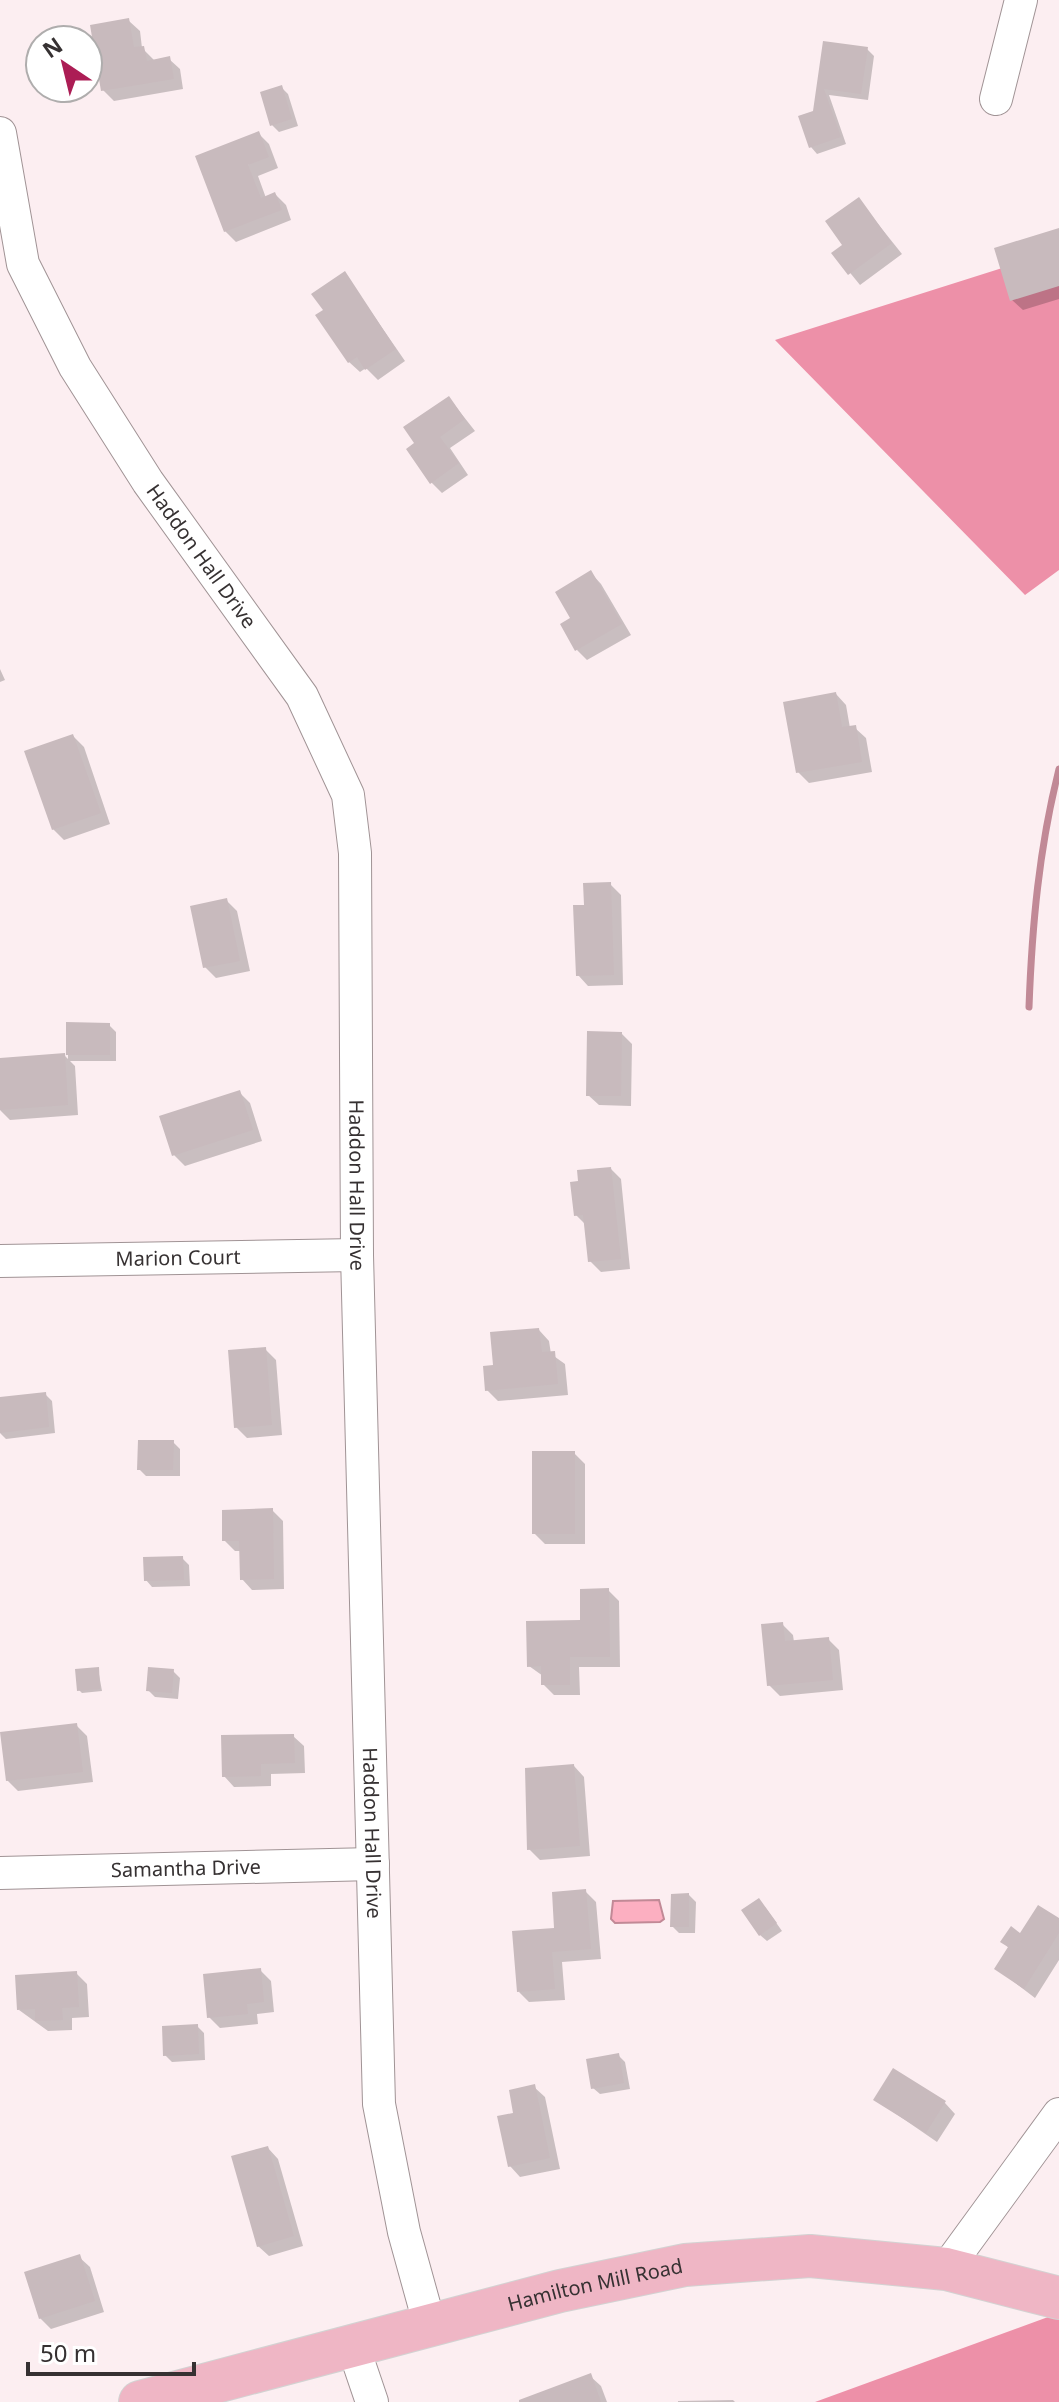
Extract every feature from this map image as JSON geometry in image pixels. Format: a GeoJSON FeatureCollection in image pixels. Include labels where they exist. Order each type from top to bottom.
{"type":"FeatureCollection","features":[{"type":"Feature","properties":{"kind":"main road","name":"Hamilton Mill Road"},"geometry":{"type":"LineString","coordinates":[[140,2402],[560,2291],[685,2265],[810,2256],[946,2269],[1059,2298]]}},
{"type":"Feature","properties":{"kind":"street"},"geometry":{"type":"LineString","coordinates":[[996,99],[1021,0]]}},
{"type":"Feature","properties":{"kind":"street","name":"Haddon Hall Drive"},"geometry":{"type":"LineString","coordinates":[[0,133],[23,264],[75,367],[148,482],[302,696],[348,795],[355,853],[357,1255],[379,2104],[404,2232],[430,2326]]}},
{"type":"Feature","properties":{"kind":"street","name":"Marion Court"},"geometry":{"type":"LineString","coordinates":[[0,1261],[357,1255]]}},
{"type":"Feature","properties":{"kind":"street","name":"Samantha Drive"},"geometry":{"type":"LineString","coordinates":[[0,1873],[373,1864]]}},
{"type":"Feature","properties":{"kind":"street"},"geometry":{"type":"LineString","coordinates":[[946,2269],[1059,2114]]}},
{"type":"Feature","properties":{"kind":"street"},"geometry":{"type":"LineString","coordinates":[[353,2346],[372,2402]]}},
{"type":"Feature","properties":{"kind":"shaded area"},"geometry":{"type":"Polygon","coordinates":[[[1059,250],[1059,570],[1025,595],[775,340],[1059,250]]]}},
{"type":"Feature","properties":{"kind":"shaded area"},"geometry":{"type":"Polygon","coordinates":[[[659,1900],[664,1919],[660,1922],[615,1923],[611,1919],[613,1901],[659,1900]]]}},
{"type":"Feature","properties":{"kind":"shaded area"},"geometry":{"type":"Polygon","coordinates":[[[1059,2313],[1059,2402],[815,2402],[1059,2313]]]}},
{"type":"Feature","properties":{"kind":"building"},"geometry":{"type":"Polygon","coordinates":[[[129,18],[134,47],[144,46],[147,61],[170,56],[174,79],[104,91],[104,24],[96,24],[129,18]]]}},
{"type":"Feature","properties":{"kind":"building"},"geometry":{"type":"Polygon","coordinates":[[[823,41],[868,47],[861,94],[824,89],[841,137],[809,148],[798,116],[813,111],[823,41]]]}},
{"type":"Feature","properties":{"kind":"building"},"geometry":{"type":"Polygon","coordinates":[[[282,85],[292,119],[270,126],[260,92],[282,85]]]}},
{"type":"Feature","properties":{"kind":"building"},"geometry":{"type":"Polygon","coordinates":[[[259,131],[269,157],[248,165],[261,198],[275,192],[282,210],[224,232],[195,156],[259,131]]]}},
{"type":"Feature","properties":{"kind":"building"},"geometry":{"type":"Polygon","coordinates":[[[859,197],[892,243],[848,275],[831,253],[842,245],[825,221],[859,197]]]}},
{"type":"Feature","properties":{"kind":"building"},"geometry":{"type":"Polygon","coordinates":[[[1059,228],[1059,286],[1010,301],[994,248],[1059,228]]]}},
{"type":"Feature","properties":{"kind":"building"},"geometry":{"type":"Polygon","coordinates":[[[345,271],[396,349],[365,370],[357,357],[348,363],[315,315],[323,310],[311,294],[345,271]]]}},
{"type":"Feature","properties":{"kind":"building"},"geometry":{"type":"Polygon","coordinates":[[[449,396],[465,419],[440,437],[459,463],[430,484],[406,449],[414,443],[403,427],[449,396]]]}},
{"type":"Feature","properties":{"kind":"building"},"geometry":{"type":"Polygon","coordinates":[[[591,570],[622,624],[575,651],[560,624],[570,618],[555,592],[591,570]]]}},
{"type":"Feature","properties":{"kind":"building"},"geometry":{"type":"Polygon","coordinates":[[[836,692],[842,727],[856,725],[862,762],[796,773],[783,702],[836,692]]]}},
{"type":"Feature","properties":{"kind":"building"},"geometry":{"type":"Polygon","coordinates":[[[73,734],[101,813],[52,830],[24,751],[73,734]]]}},
{"type":"Feature","properties":{"kind":"building"},"geometry":{"type":"Polygon","coordinates":[[[611,882],[614,975],[576,976],[573,905],[584,905],[583,883],[611,882]]]}},
{"type":"Feature","properties":{"kind":"building"},"geometry":{"type":"Polygon","coordinates":[[[227,898],[240,961],[203,968],[190,906],[227,898]]]}},
{"type":"Feature","properties":{"kind":"building"},"geometry":{"type":"Polygon","coordinates":[[[66,1022],[110,1023],[110,1055],[66,1055],[66,1022]]]}},
{"type":"Feature","properties":{"kind":"building"},"geometry":{"type":"Polygon","coordinates":[[[587,1031],[622,1032],[621,1096],[586,1096],[587,1031]]]}},
{"type":"Feature","properties":{"kind":"building"},"geometry":{"type":"Polygon","coordinates":[[[65,1053],[68,1105],[0,1110],[0,1058],[65,1053]]]}},
{"type":"Feature","properties":{"kind":"building"},"geometry":{"type":"Polygon","coordinates":[[[240,1090],[253,1130],[172,1156],[159,1116],[240,1090]]]}},
{"type":"Feature","properties":{"kind":"building"},"geometry":{"type":"Polygon","coordinates":[[[611,1167],[621,1259],[588,1262],[583,1215],[574,1216],[570,1182],[578,1181],[577,1170],[611,1167]]]}},
{"type":"Feature","properties":{"kind":"building"},"geometry":{"type":"Polygon","coordinates":[[[539,1328],[542,1352],[555,1351],[558,1384],[485,1391],[483,1366],[493,1365],[490,1332],[539,1328]]]}},
{"type":"Feature","properties":{"kind":"building"},"geometry":{"type":"Polygon","coordinates":[[[266,1347],[272,1425],[234,1428],[228,1350],[266,1347]]]}},
{"type":"Feature","properties":{"kind":"building"},"geometry":{"type":"Polygon","coordinates":[[[46,1392],[49,1427],[0,1433],[0,1397],[46,1392]]]}},
{"type":"Feature","properties":{"kind":"building"},"geometry":{"type":"Polygon","coordinates":[[[138,1440],[174,1440],[173,1470],[137,1470],[138,1440]]]}},
{"type":"Feature","properties":{"kind":"building"},"geometry":{"type":"Polygon","coordinates":[[[532,1451],[575,1451],[575,1534],[532,1534],[532,1451]]]}},
{"type":"Feature","properties":{"kind":"building"},"geometry":{"type":"Polygon","coordinates":[[[273,1508],[274,1579],[240,1580],[239,1541],[222,1541],[222,1510],[273,1508]]]}},
{"type":"Feature","properties":{"kind":"building"},"geometry":{"type":"Polygon","coordinates":[[[183,1556],[184,1580],[144,1581],[143,1557],[183,1556]]]}},
{"type":"Feature","properties":{"kind":"building"},"geometry":{"type":"Polygon","coordinates":[[[609,1588],[610,1657],[570,1657],[570,1685],[541,1685],[541,1666],[527,1667],[526,1621],[580,1620],[580,1589],[609,1588]]]}},
{"type":"Feature","properties":{"kind":"building"},"geometry":{"type":"Polygon","coordinates":[[[783,1622],[785,1641],[829,1637],[833,1680],[767,1686],[761,1624],[783,1622]]]}},
{"type":"Feature","properties":{"kind":"building"},"geometry":{"type":"Polygon","coordinates":[[[99,1667],[100,1689],[77,1691],[75,1669],[99,1667]]]}},
{"type":"Feature","properties":{"kind":"building"},"geometry":{"type":"Polygon","coordinates":[[[148,1667],[174,1669],[172,1693],[146,1691],[148,1667]]]}},
{"type":"Feature","properties":{"kind":"building"},"geometry":{"type":"Polygon","coordinates":[[[77,1723],[83,1772],[6,1781],[0,1732],[77,1723]]]}},
{"type":"Feature","properties":{"kind":"building"},"geometry":{"type":"Polygon","coordinates":[[[294,1734],[295,1763],[261,1764],[261,1776],[222,1777],[221,1735],[294,1734]]]}},
{"type":"Feature","properties":{"kind":"building"},"geometry":{"type":"Polygon","coordinates":[[[574,1764],[580,1846],[527,1850],[525,1768],[574,1764]]]}},
{"type":"Feature","properties":{"kind":"building"},"geometry":{"type":"Polygon","coordinates":[[[586,1889],[591,1949],[552,1952],[555,1989],[517,1992],[512,1931],[554,1928],[552,1892],[586,1889]]]}},
{"type":"Feature","properties":{"kind":"building"},"geometry":{"type":"Polygon","coordinates":[[[689,1893],[689,1927],[670,1927],[671,1894],[689,1893]]]}},
{"type":"Feature","properties":{"kind":"building"},"geometry":{"type":"Polygon","coordinates":[[[759,1898],[777,1923],[759,1936],[741,1910],[759,1898]]]}},
{"type":"Feature","properties":{"kind":"building"},"geometry":{"type":"Polygon","coordinates":[[[1038,1905],[1059,1918],[1059,1933],[1024,1989],[994,1969],[1008,1947],[1000,1942],[1011,1926],[1020,1933],[1038,1905]]]}},
{"type":"Feature","properties":{"kind":"building"},"geometry":{"type":"Polygon","coordinates":[[[261,1968],[264,2002],[247,2004],[248,2014],[207,2018],[203,1974],[261,1968]]]}},
{"type":"Feature","properties":{"kind":"building"},"geometry":{"type":"Polygon","coordinates":[[[77,1971],[79,2007],[62,2008],[63,2020],[35,2021],[35,2009],[17,2010],[15,1975],[77,1971]]]}},
{"type":"Feature","properties":{"kind":"building"},"geometry":{"type":"Polygon","coordinates":[[[198,2024],[199,2054],[163,2056],[162,2026],[198,2024]]]}},
{"type":"Feature","properties":{"kind":"building"},"geometry":{"type":"Polygon","coordinates":[[[619,2053],[624,2083],[591,2089],[586,2059],[619,2053]]]}},
{"type":"Feature","properties":{"kind":"building"},"geometry":{"type":"Polygon","coordinates":[[[893,2068],[946,2101],[926,2133],[873,2100],[893,2068]]]}},
{"type":"Feature","properties":{"kind":"building"},"geometry":{"type":"Polygon","coordinates":[[[535,2084],[550,2158],[508,2167],[497,2116],[513,2113],[509,2090],[535,2084]]]}},
{"type":"Feature","properties":{"kind":"building"},"geometry":{"type":"Polygon","coordinates":[[[268,2146],[294,2236],[257,2247],[231,2156],[268,2146]]]}},
{"type":"Feature","properties":{"kind":"building"},"geometry":{"type":"Polygon","coordinates":[[[80,2254],[95,2301],[39,2319],[24,2272],[80,2254]]]}},
{"type":"Feature","properties":{"kind":"building"},"geometry":{"type":"Polygon","coordinates":[[[591,2373],[601,2402],[519,2402],[519,2400],[591,2373]]]}},
{"type":"Feature","properties":{"kind":"waterway"},"geometry":{"type":"LineString","coordinates":[[1029,1007],[1038,887],[1046,828],[1059,769]]}}]}
